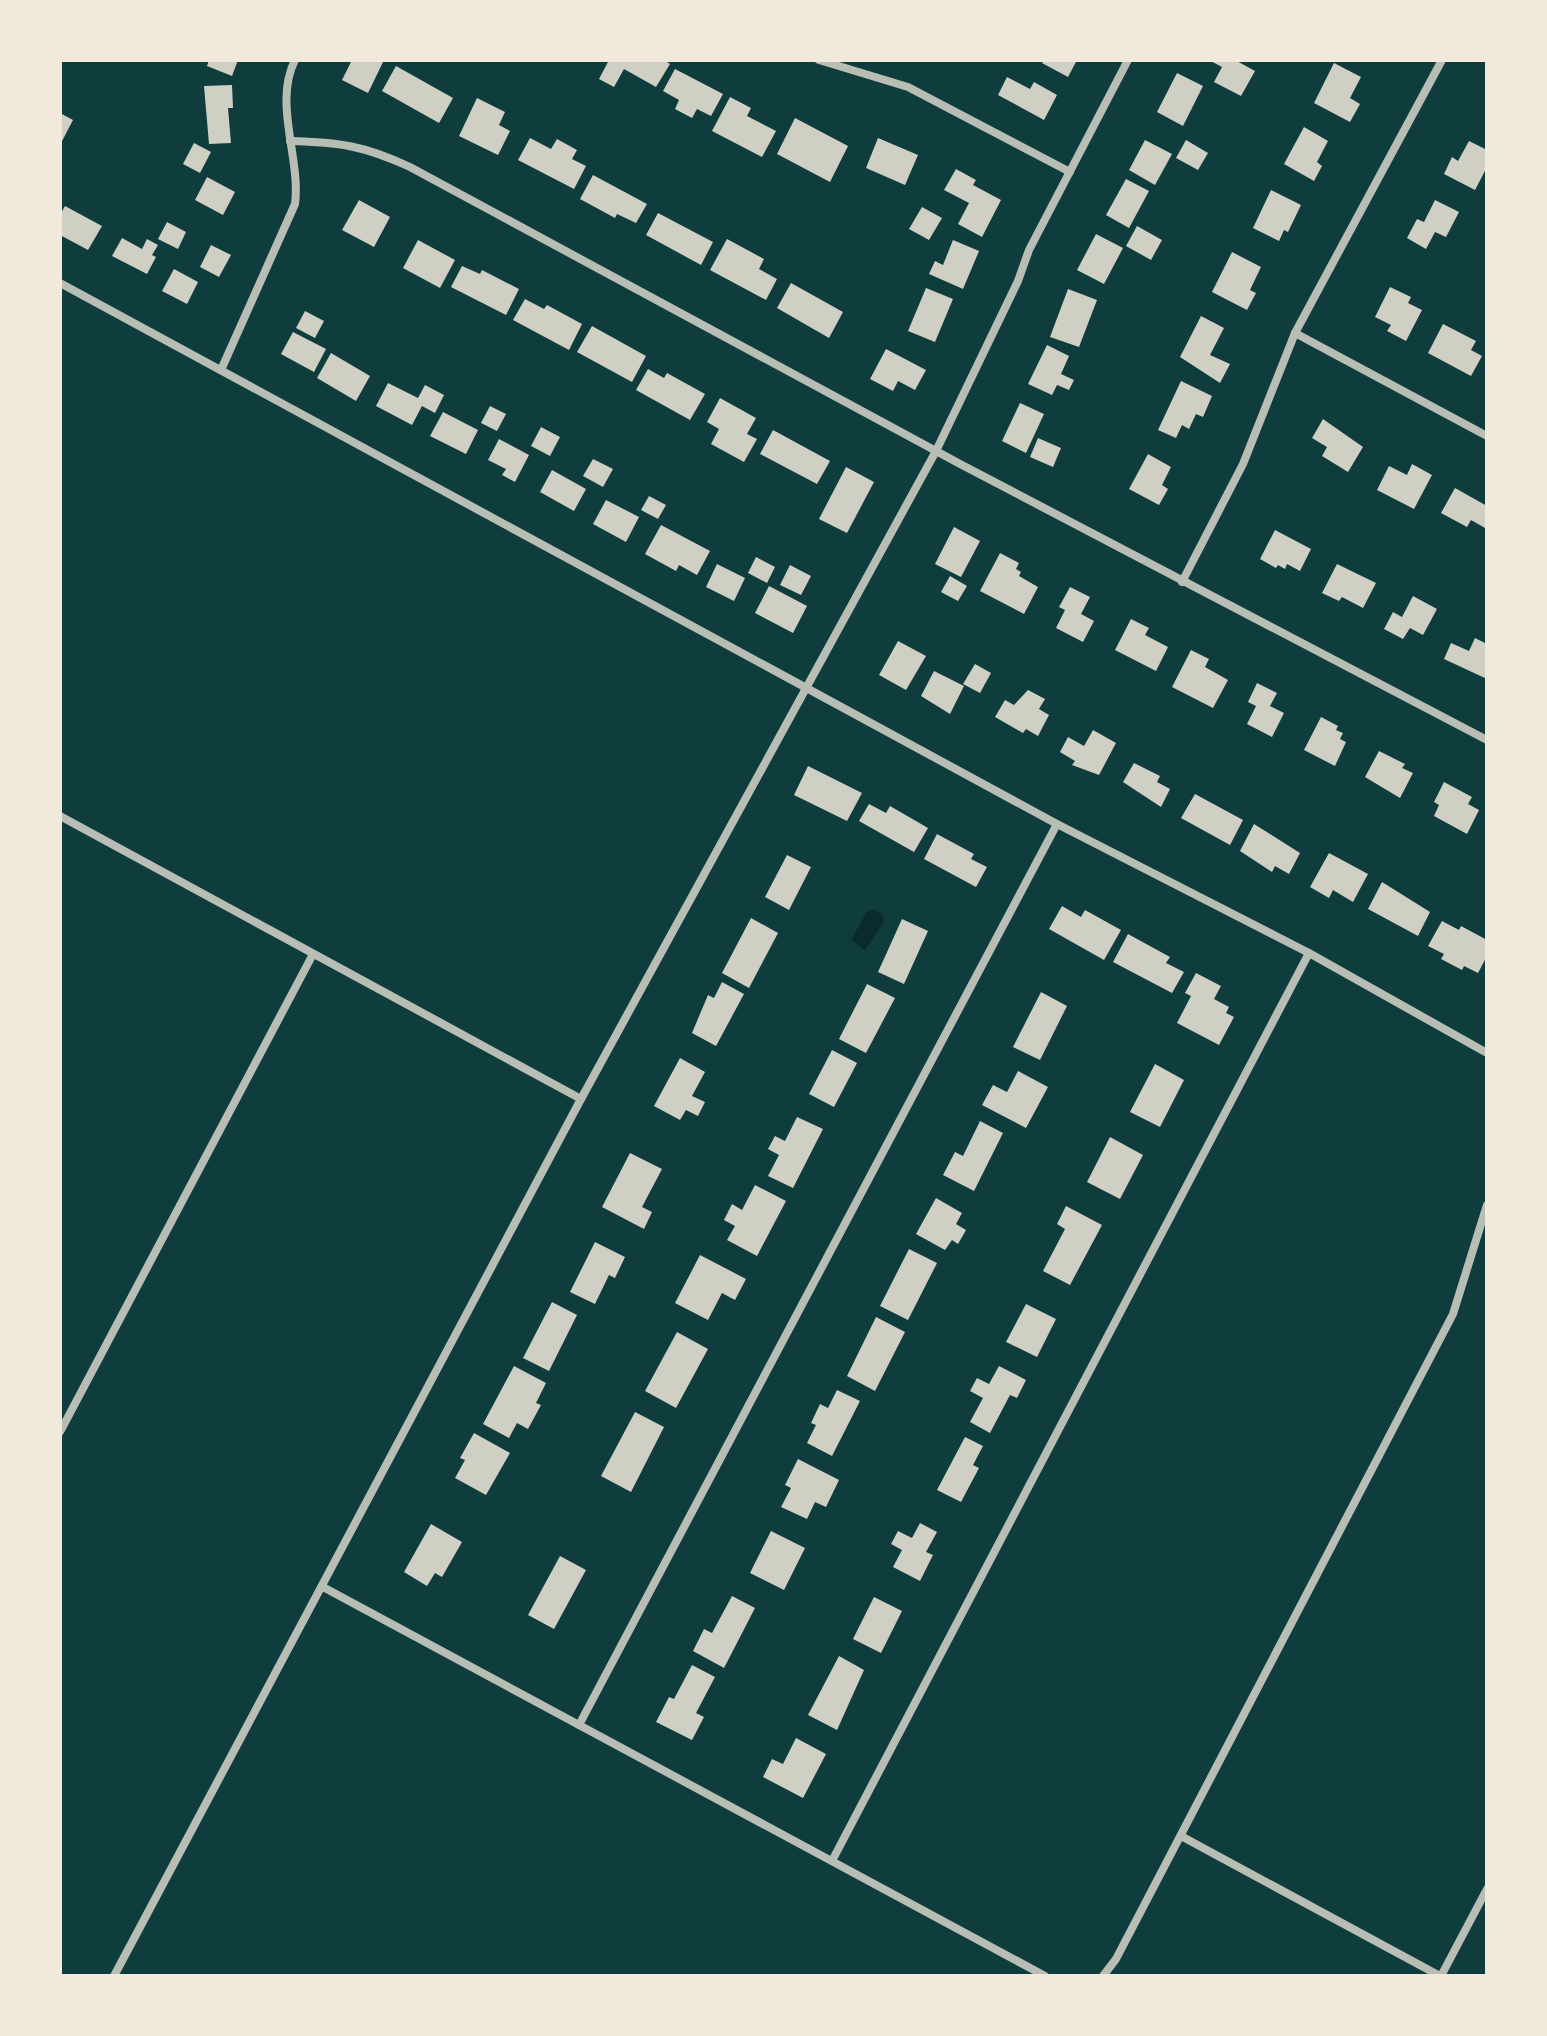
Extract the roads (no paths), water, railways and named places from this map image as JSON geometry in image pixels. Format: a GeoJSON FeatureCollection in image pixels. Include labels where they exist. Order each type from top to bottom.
{"type":"FeatureCollection","features":[{"type":"Feature","properties":{"kind":"street"},"geometry":{"type":"LineString","coordinates":[[221,370],[295,204],[298,187],[290,141],[289,88],[295,60]]}},
{"type":"Feature","properties":{"kind":"street"},"geometry":{"type":"LineString","coordinates":[[819,60],[908,87],[1070,172]]}},
{"type":"Feature","properties":{"kind":"street"},"geometry":{"type":"LineString","coordinates":[[114,1976],[581,1099],[936,451],[1018,281],[1029,250],[1128,60]]}},
{"type":"Feature","properties":{"kind":"street"},"geometry":{"type":"LineString","coordinates":[[1182,582],[1243,464],[1295,333],[1442,60]]}},
{"type":"Feature","properties":{"kind":"street"},"geometry":{"type":"LineString","coordinates":[[290,141],[346,143],[372,149],[410,167],[1182,582],[1487,740]]}},
{"type":"Feature","properties":{"kind":"street"},"geometry":{"type":"LineString","coordinates":[[60,283],[1057,824],[1309,953],[1487,1053]]}},
{"type":"Feature","properties":{"kind":"street"},"geometry":{"type":"LineString","coordinates":[[1295,333],[1487,436]]}},
{"type":"Feature","properties":{"kind":"street"},"geometry":{"type":"LineString","coordinates":[[60,816],[312,956],[581,1099]]}},
{"type":"Feature","properties":{"kind":"street"},"geometry":{"type":"LineString","coordinates":[[579,1725],[1057,824]]}},
{"type":"Feature","properties":{"kind":"street"},"geometry":{"type":"LineString","coordinates":[[833,1859],[1309,953]]}},
{"type":"Feature","properties":{"kind":"street"},"geometry":{"type":"LineString","coordinates":[[60,1432],[312,956]]}},
{"type":"Feature","properties":{"kind":"street"},"geometry":{"type":"LineString","coordinates":[[1103,1976],[1116,1959],[1453,1314],[1487,1205]]}},
{"type":"Feature","properties":{"kind":"street"},"geometry":{"type":"LineString","coordinates":[[323,1587],[833,1859],[1045,1976]]}},
{"type":"Feature","properties":{"kind":"street"},"geometry":{"type":"LineString","coordinates":[[1181,1836],[1440,1976],[1487,1889]]}},
{"type":"Feature","properties":{"kind":"water"},"geometry":{"type":"Polygon","coordinates":[[[874,909],[882,914],[884,921],[865,950],[851,940],[866,913],[874,909]]]}}]}
